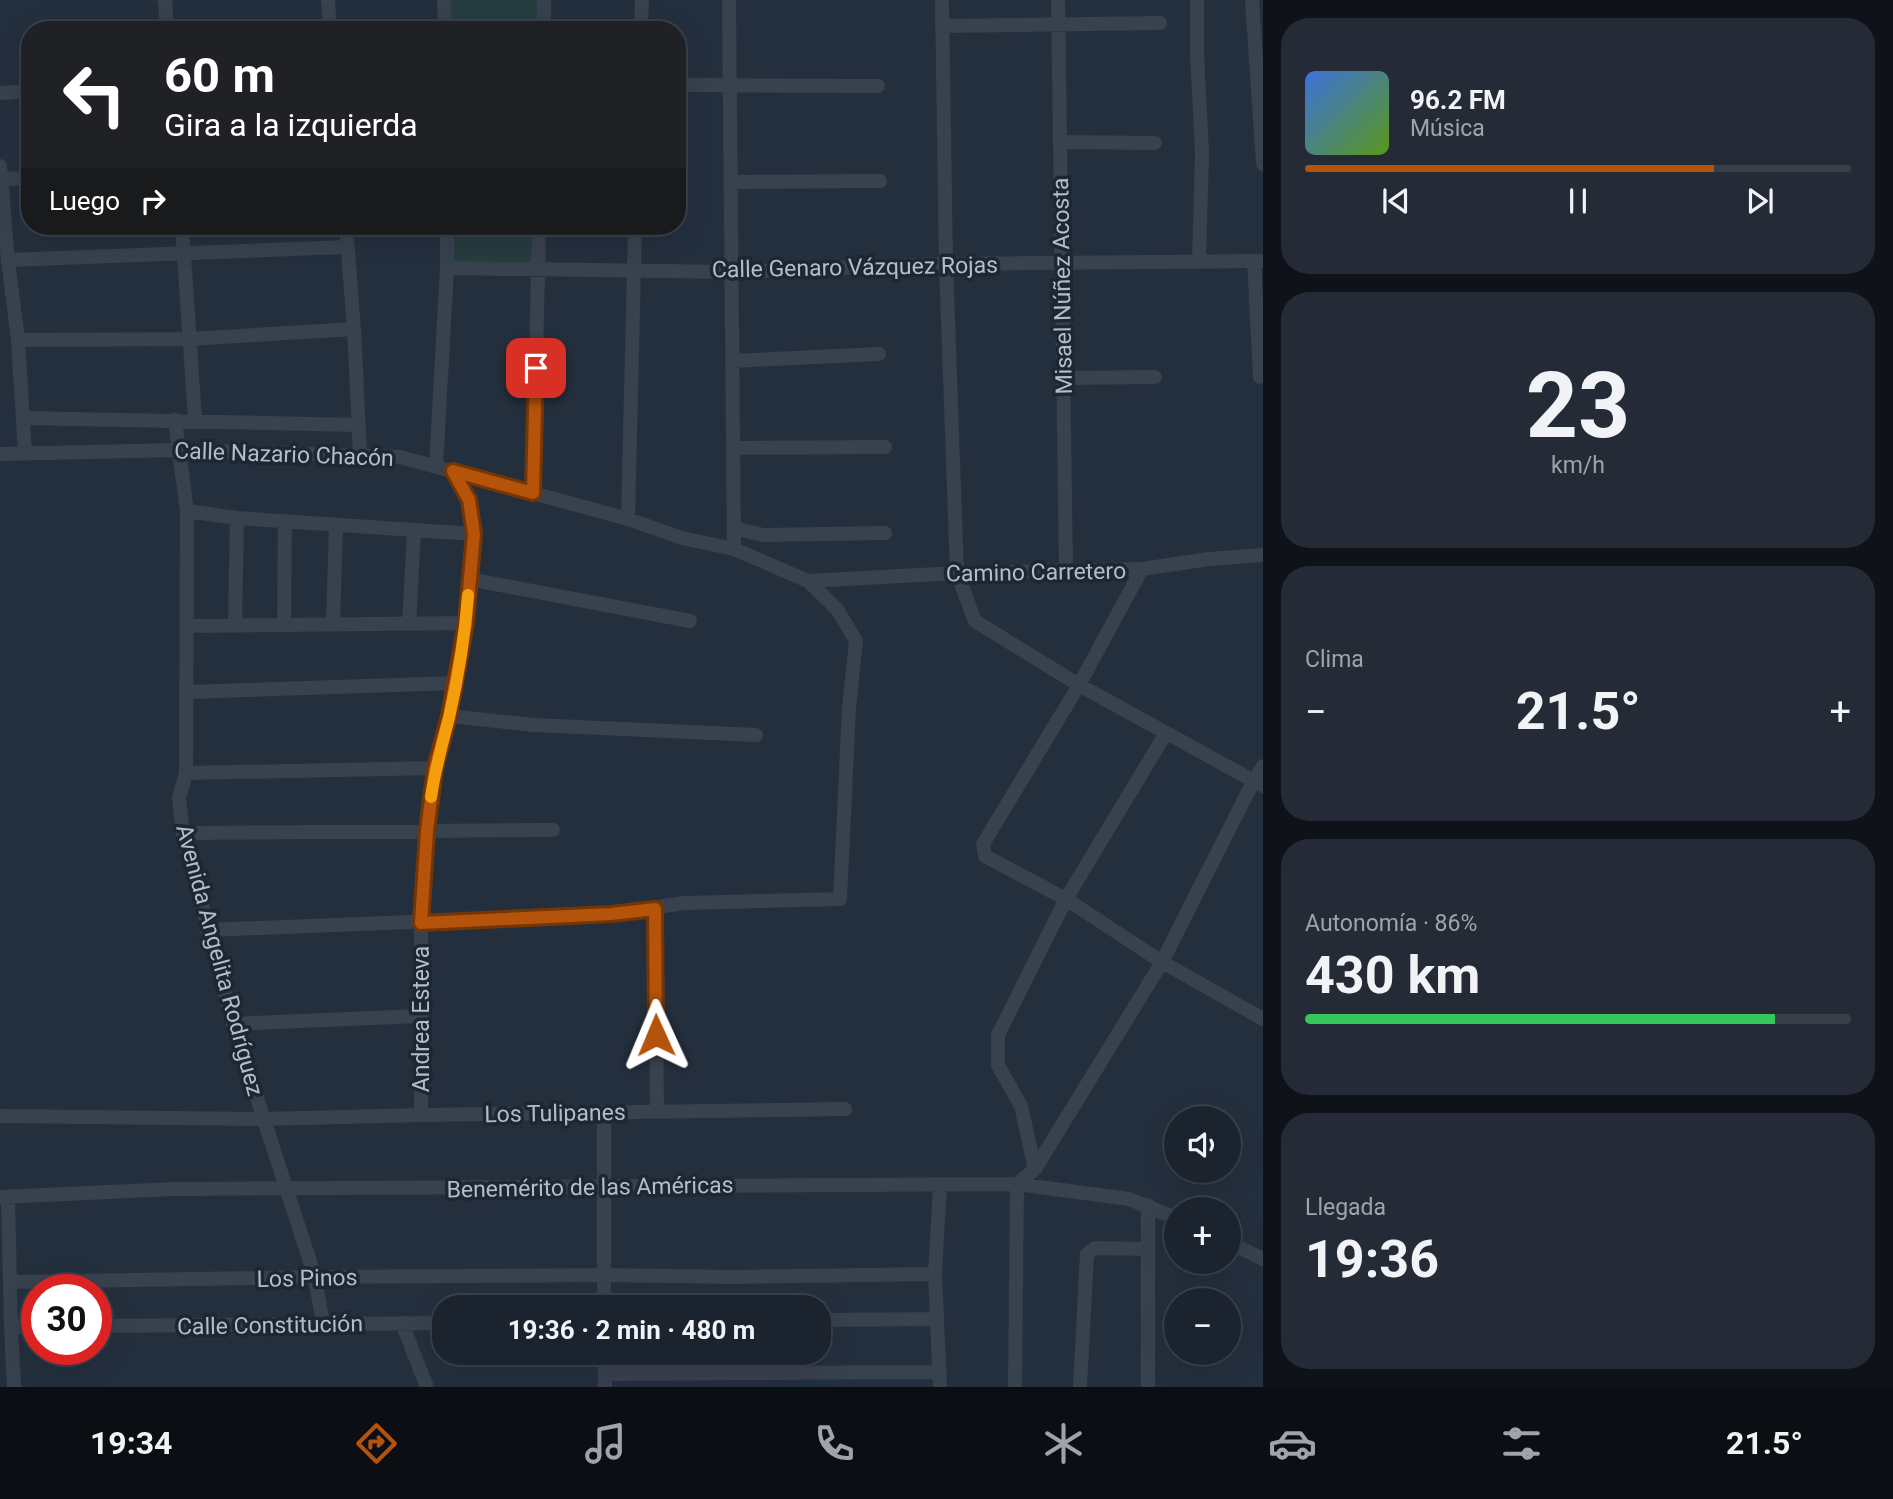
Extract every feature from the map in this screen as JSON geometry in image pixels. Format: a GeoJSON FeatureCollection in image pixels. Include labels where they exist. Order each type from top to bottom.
{"type":"FeatureCollection","features":[{"type":"Feature","properties":{"kind":"street"},"geometry":{"type":"LineString","coordinates":[[165,0],[166,21]]}},
{"type":"Feature","properties":{"kind":"street"},"geometry":{"type":"LineString","coordinates":[[328,0],[329,21]]}},
{"type":"Feature","properties":{"kind":"street"},"geometry":{"type":"LineString","coordinates":[[444,0],[445,21]]}},
{"type":"Feature","properties":{"kind":"street"},"geometry":{"type":"LineString","coordinates":[[544,0],[544,21]]}},
{"type":"Feature","properties":{"kind":"street"},"geometry":{"type":"LineString","coordinates":[[641,21],[642,0]]}},
{"type":"Feature","properties":{"kind":"street"},"geometry":{"type":"LineString","coordinates":[[729,0],[733,549]]}},
{"type":"Feature","properties":{"kind":"street"},"geometry":{"type":"LineString","coordinates":[[942,0],[946,264],[957,573],[975,621],[1079,685],[1258,783]]}},
{"type":"Feature","properties":{"kind":"street","name":"Misael Núñez Acosta"},"geometry":{"type":"LineString","coordinates":[[1058,0],[1066,571]]}},
{"type":"Feature","properties":{"kind":"street"},"geometry":{"type":"LineString","coordinates":[[1197,0],[1202,153],[1199,262]]}},
{"type":"Feature","properties":{"kind":"street"},"geometry":{"type":"LineString","coordinates":[[1252,0],[1263,164]]}},
{"type":"Feature","properties":{"kind":"street"},"geometry":{"type":"LineString","coordinates":[[942,26],[1160,23]]}},
{"type":"Feature","properties":{"kind":"street"},"geometry":{"type":"LineString","coordinates":[[686,85],[878,86]]}},
{"type":"Feature","properties":{"kind":"street"},"geometry":{"type":"LineString","coordinates":[[0,93],[21,92]]}},
{"type":"Feature","properties":{"kind":"street"},"geometry":{"type":"LineString","coordinates":[[1060,142],[1155,143]]}},
{"type":"Feature","properties":{"kind":"street"},"geometry":{"type":"LineString","coordinates":[[21,177],[0,175],[18,340],[25,453]]}},
{"type":"Feature","properties":{"kind":"street"},"geometry":{"type":"LineString","coordinates":[[731,182],[880,181]]}},
{"type":"Feature","properties":{"kind":"street"},"geometry":{"type":"LineString","coordinates":[[183,235],[195,420]]}},
{"type":"Feature","properties":{"kind":"street"},"geometry":{"type":"LineString","coordinates":[[347,235],[360,454]]}},
{"type":"Feature","properties":{"kind":"street"},"geometry":{"type":"LineString","coordinates":[[436,467],[447,235]]}},
{"type":"Feature","properties":{"kind":"street"},"geometry":{"type":"LineString","coordinates":[[533,493],[539,235]]}},
{"type":"Feature","properties":{"kind":"street"},"geometry":{"type":"LineString","coordinates":[[628,519],[635,235]]}},
{"type":"Feature","properties":{"kind":"street"},"geometry":{"type":"LineString","coordinates":[[8,260],[348,247]]}},
{"type":"Feature","properties":{"kind":"street"},"geometry":{"type":"LineString","coordinates":[[1259,261],[1260,377]]}},
{"type":"Feature","properties":{"kind":"street","name":"Calle Genaro Vázquez Rojas"},"geometry":{"type":"LineString","coordinates":[[447,268],[731,272],[946,264],[1259,261]]}},
{"type":"Feature","properties":{"kind":"street"},"geometry":{"type":"LineString","coordinates":[[18,340],[190,339],[354,329]]}},
{"type":"Feature","properties":{"kind":"street"},"geometry":{"type":"LineString","coordinates":[[732,361],[879,354]]}},
{"type":"Feature","properties":{"kind":"street"},"geometry":{"type":"LineString","coordinates":[[1063,378],[1155,377]]}},
{"type":"Feature","properties":{"kind":"street"},"geometry":{"type":"LineString","coordinates":[[24,418],[358,425]]}},
{"type":"Feature","properties":{"kind":"street","name":"Avenida Angelita Rodríguez"},"geometry":{"type":"LineString","coordinates":[[174,420],[187,512],[186,772],[179,798],[183,833],[233,1024],[315,1277],[323,1324]]}},
{"type":"Feature","properties":{"kind":"street"},"geometry":{"type":"LineString","coordinates":[[733,448],[885,447]]}},
{"type":"Feature","properties":{"kind":"street","name":"Calle Nazario Chacón"},"geometry":{"type":"LineString","coordinates":[[0,454],[178,450],[400,457],[628,519],[682,538],[733,549],[808,581],[837,609],[856,641],[849,709],[840,900],[684,903],[655,909]]}},
{"type":"Feature","properties":{"kind":"street","name":"Andrea Esteva"},"geometry":{"type":"LineString","coordinates":[[421,1115],[421,923],[427,831],[435,768],[449,716],[466,623],[474,534],[469,500],[453,471]]}},
{"type":"Feature","properties":{"kind":"street"},"geometry":{"type":"LineString","coordinates":[[187,512],[237,519],[474,534]]}},
{"type":"Feature","properties":{"kind":"street"},"geometry":{"type":"LineString","coordinates":[[235,624],[237,519]]}},
{"type":"Feature","properties":{"kind":"street"},"geometry":{"type":"LineString","coordinates":[[284,623],[285,522]]}},
{"type":"Feature","properties":{"kind":"street"},"geometry":{"type":"LineString","coordinates":[[333,624],[336,526]]}},
{"type":"Feature","properties":{"kind":"street"},"geometry":{"type":"LineString","coordinates":[[733,528],[763,535],[885,533]]}},
{"type":"Feature","properties":{"kind":"street"},"geometry":{"type":"LineString","coordinates":[[409,624],[414,532]]}},
{"type":"Feature","properties":{"kind":"street","name":"Camino Carretero"},"geometry":{"type":"LineString","coordinates":[[808,581],[957,573],[1142,569],[1209,559],[1263,555]]}},
{"type":"Feature","properties":{"kind":"street"},"geometry":{"type":"LineString","coordinates":[[1142,569],[1079,685],[983,844],[985,856],[1066,899],[1162,962],[1263,1019]]}},
{"type":"Feature","properties":{"kind":"street"},"geometry":{"type":"LineString","coordinates":[[469,579],[690,621]]}},
{"type":"Feature","properties":{"kind":"street"},"geometry":{"type":"LineString","coordinates":[[187,626],[466,623]]}},
{"type":"Feature","properties":{"kind":"street"},"geometry":{"type":"LineString","coordinates":[[188,692],[456,682]]}},
{"type":"Feature","properties":{"kind":"street"},"geometry":{"type":"LineString","coordinates":[[449,716],[534,725],[756,735]]}},
{"type":"Feature","properties":{"kind":"street"},"geometry":{"type":"LineString","coordinates":[[1035,1169],[1021,1106],[998,1065],[998,1035],[1066,899],[1166,733]]}},
{"type":"Feature","properties":{"kind":"street"},"geometry":{"type":"LineString","coordinates":[[1015,1387],[1017,1184],[1035,1169],[1162,962],[1258,783],[1263,766]]}},
{"type":"Feature","properties":{"kind":"street"},"geometry":{"type":"LineString","coordinates":[[186,772],[435,768]]}},
{"type":"Feature","properties":{"kind":"street"},"geometry":{"type":"LineString","coordinates":[[183,833],[553,830]]}},
{"type":"Feature","properties":{"kind":"street"},"geometry":{"type":"LineString","coordinates":[[207,930],[371,921],[421,923],[611,914],[655,909],[657,1111]]}},
{"type":"Feature","properties":{"kind":"street"},"geometry":{"type":"LineString","coordinates":[[233,1024],[420,1016]]}},
{"type":"Feature","properties":{"kind":"street","name":"Los Tulipanes"},"geometry":{"type":"LineString","coordinates":[[0,1116],[264,1119],[845,1109]]}},
{"type":"Feature","properties":{"kind":"street"},"geometry":{"type":"LineString","coordinates":[[604,1112],[604,1295]]}},
{"type":"Feature","properties":{"kind":"street","name":"Benemérito de las Américas"},"geometry":{"type":"LineString","coordinates":[[4,1197],[174,1189],[1017,1184],[1129,1199],[1164,1212]]}},
{"type":"Feature","properties":{"kind":"street"},"geometry":{"type":"LineString","coordinates":[[940,1186],[935,1274],[940,1387]]}},
{"type":"Feature","properties":{"kind":"street"},"geometry":{"type":"LineString","coordinates":[[4,1197],[15,1387]]}},
{"type":"Feature","properties":{"kind":"street"},"geometry":{"type":"LineString","coordinates":[[1148,1205],[1148,1387]]}},
{"type":"Feature","properties":{"kind":"street"},"geometry":{"type":"LineString","coordinates":[[1080,1387],[1087,1254],[1095,1248],[1148,1249]]}},
{"type":"Feature","properties":{"kind":"street"},"geometry":{"type":"LineString","coordinates":[[1241,1248],[1263,1259]]}},
{"type":"Feature","properties":{"kind":"street","name":"Los Pinos"},"geometry":{"type":"LineString","coordinates":[[10,1283],[315,1277],[935,1274]]}},
{"type":"Feature","properties":{"kind":"street"},"geometry":{"type":"LineString","coordinates":[[831,1320],[937,1320]]}},
{"type":"Feature","properties":{"kind":"street"},"geometry":{"type":"LineString","coordinates":[[402,1323],[427,1387]]}},
{"type":"Feature","properties":{"kind":"street","name":"Calle Constitución"},"geometry":{"type":"LineString","coordinates":[[112,1326],[432,1323]]}},
{"type":"Feature","properties":{"kind":"street"},"geometry":{"type":"LineString","coordinates":[[10,1327],[21,1327]]}},
{"type":"Feature","properties":{"kind":"street"},"geometry":{"type":"LineString","coordinates":[[605,1381],[940,1371]]}},
{"type":"Feature","properties":{"kind":"green space"},"geometry":{"type":"Polygon","coordinates":[[[442,0],[544,0],[544,21],[444,21],[442,0]]]}},
{"type":"Feature","properties":{"kind":"green space"},"geometry":{"type":"Polygon","coordinates":[[[447,235],[539,235],[538,268],[447,268],[447,235]]]}},
{"type":"Feature","properties":{"kind":"slow traffic"},"geometry":{"type":"LineString","coordinates":[[431,797],[435,768],[456,682],[468,595]]}},
{"type":"Feature","properties":{"kind":"route"},"geometry":{"type":"LineString","coordinates":[[536,368],[533,493],[453,471],[469,500],[474,534],[466,623],[449,716],[435,768],[427,831],[421,923],[611,914],[655,909],[656,1035]]}}]}
